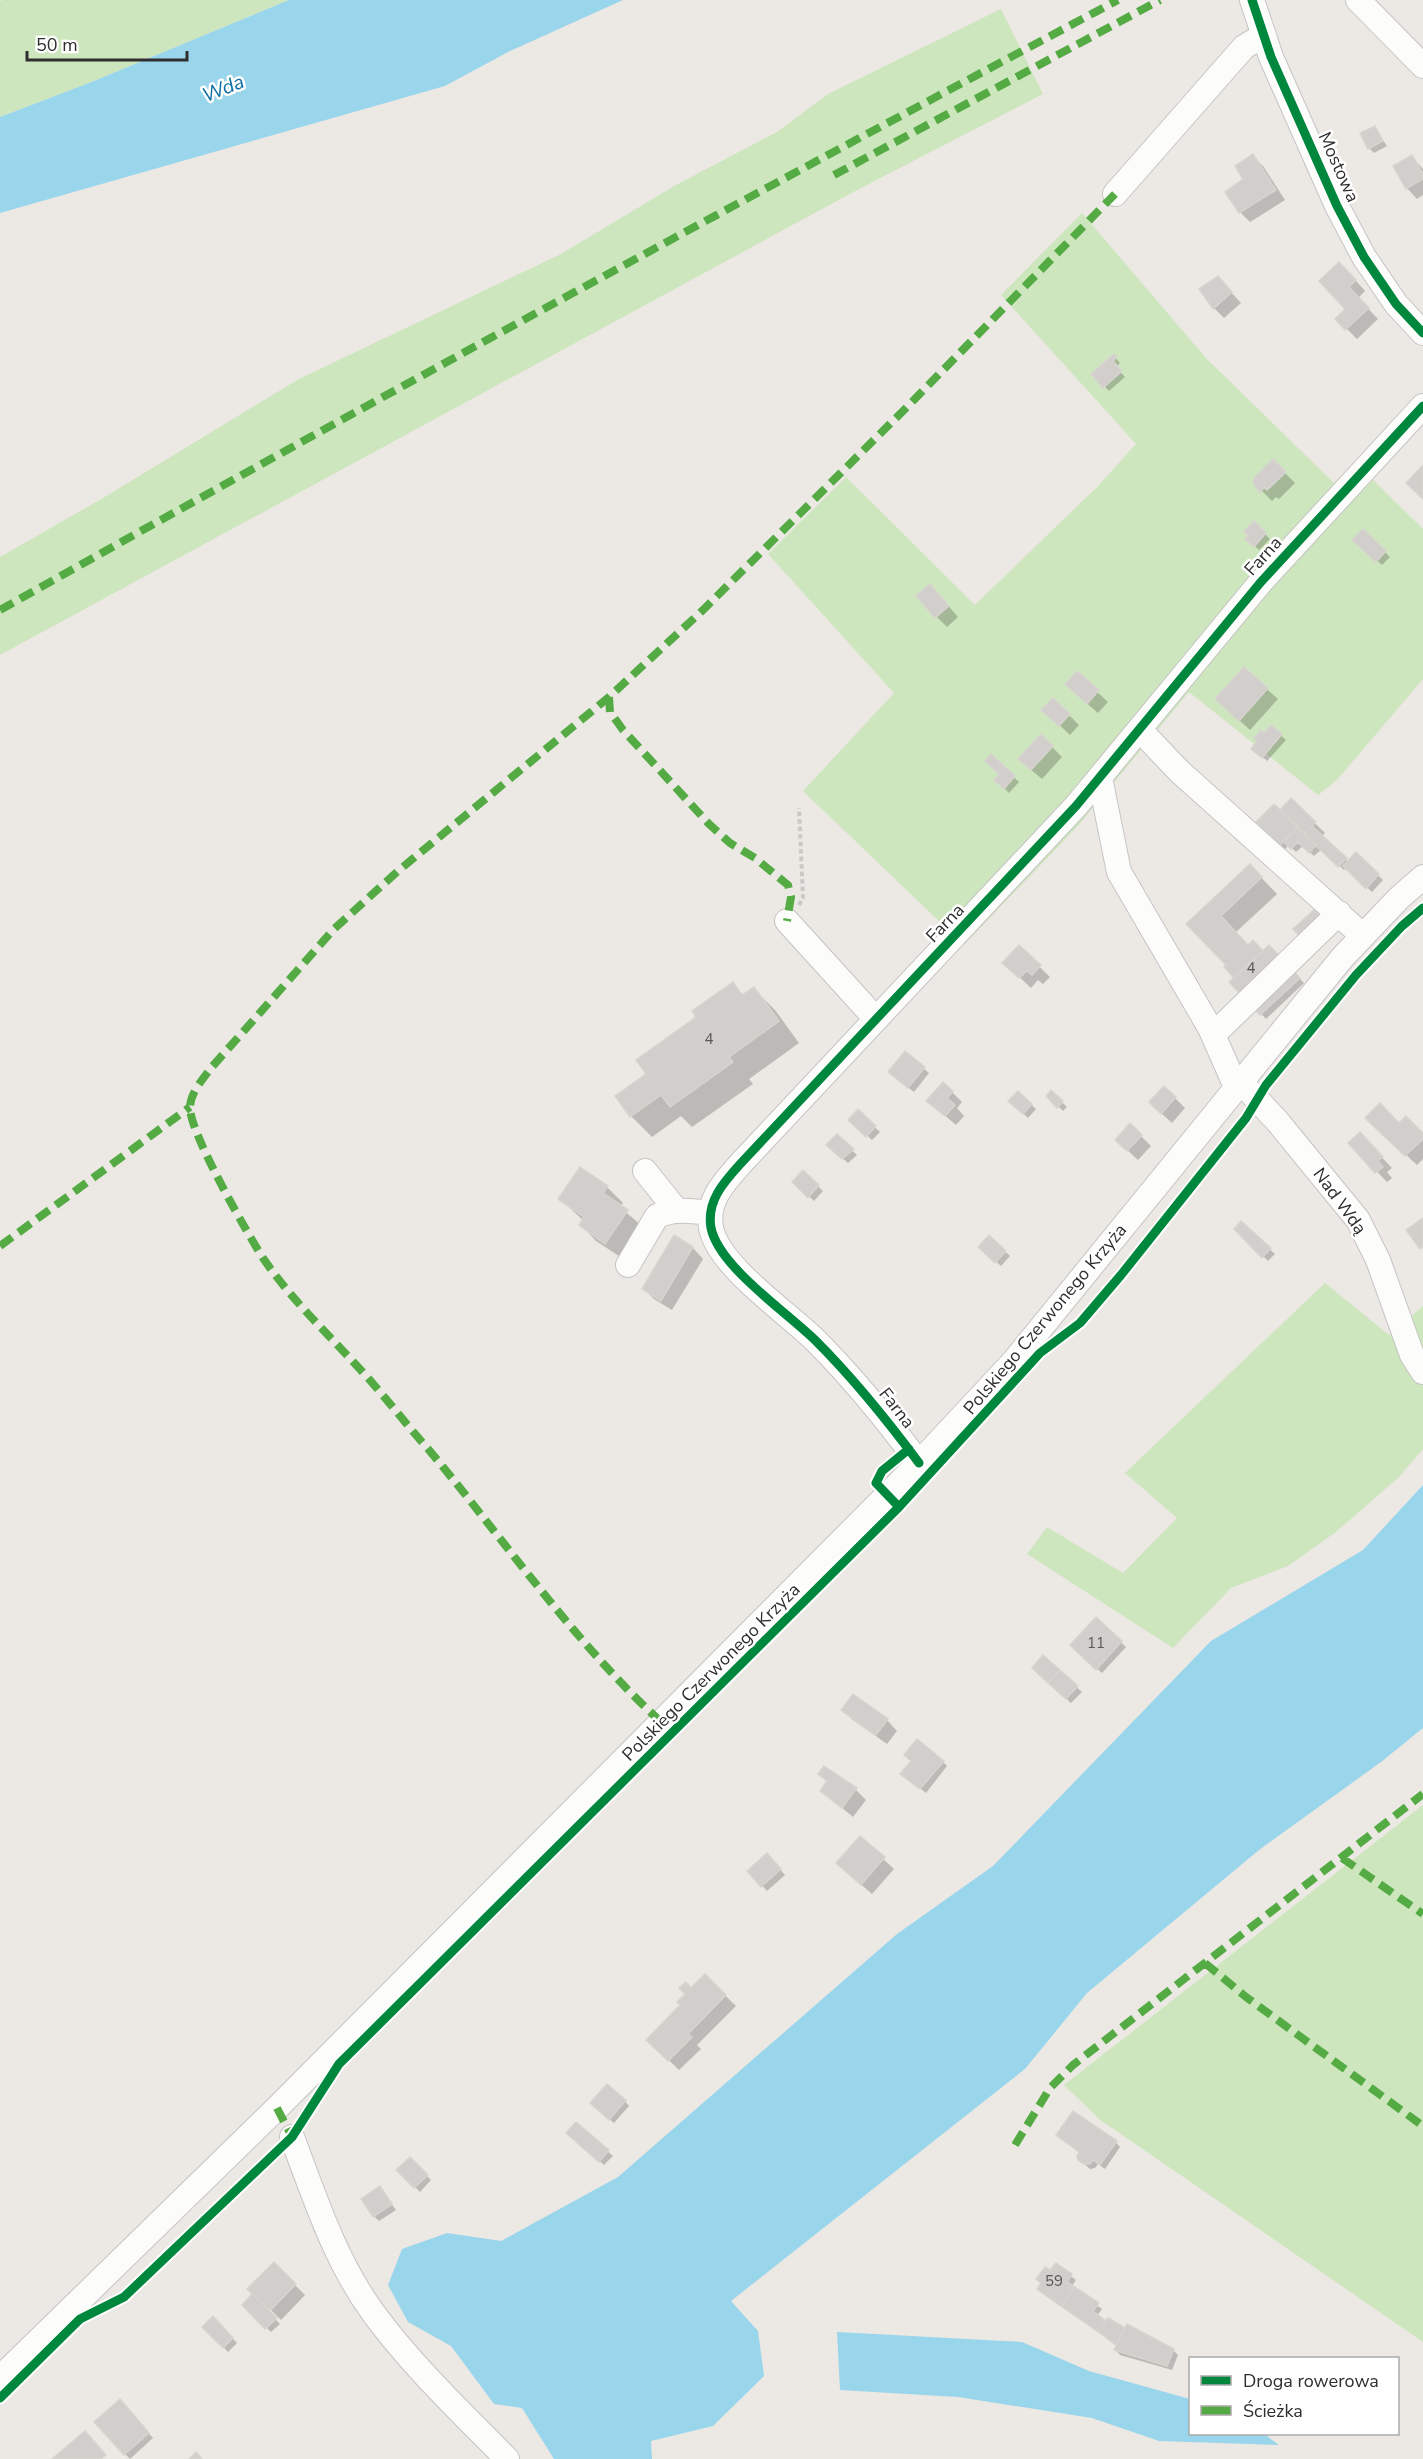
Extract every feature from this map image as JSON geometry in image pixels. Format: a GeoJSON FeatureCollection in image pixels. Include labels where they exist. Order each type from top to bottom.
{"type":"FeatureCollection","features":[{"type":"Feature","properties":{"kind":"street","name":"Mostowa"},"geometry":{"type":"LineString","coordinates":[[1252,0],[1264,35],[1337,206],[1364,257],[1396,304],[1423,333]]}},
{"type":"Feature","properties":{"kind":"street"},"geometry":{"type":"LineString","coordinates":[[1358,0],[1423,66]]}},
{"type":"Feature","properties":{"kind":"street"},"geometry":{"type":"LineString","coordinates":[[1114,194],[1237,54],[1264,35]]}},
{"type":"Feature","properties":{"kind":"street","name":"Farna"},"geometry":{"type":"LineString","coordinates":[[919,1463],[859,1386],[814,1339],[756,1288],[719,1247],[711,1230],[714,1198],[721,1186],[1100,778],[1260,583],[1423,406]]}},
{"type":"Feature","properties":{"kind":"street"},"geometry":{"type":"LineString","coordinates":[[1140,730],[1179,771],[1363,936]]}},
{"type":"Feature","properties":{"kind":"street","name":"Nad Wdą"},"geometry":{"type":"LineString","coordinates":[[1100,778],[1119,872],[1213,1035],[1238,1084],[1278,1122],[1358,1220],[1378,1260],[1412,1355],[1423,1372]]}},
{"type":"Feature","properties":{"kind":"street","name":"Polskiego Czerwonego Krzyża"},"geometry":{"type":"LineString","coordinates":[[0,2378],[388,1996],[919,1463],[1014,1361],[1342,958],[1423,877]]}},
{"type":"Feature","properties":{"kind":"street"},"geometry":{"type":"LineString","coordinates":[[1213,1035],[1339,913]]}},
{"type":"Feature","properties":{"kind":"street"},"geometry":{"type":"LineString","coordinates":[[788,921],[876,1019]]}},
{"type":"Feature","properties":{"kind":"street"},"geometry":{"type":"LineString","coordinates":[[645,1171],[677,1210]]}},
{"type":"Feature","properties":{"kind":"street"},"geometry":{"type":"LineString","coordinates":[[628,1265],[657,1216],[677,1210],[711,1213]]}},
{"type":"Feature","properties":{"kind":"street"},"geometry":{"type":"LineString","coordinates":[[292,2137],[328,2233],[349,2274],[374,2313],[408,2356],[507,2459]]}},
{"type":"Feature","properties":{"kind":"path"},"geometry":{"type":"LineString","coordinates":[[788,921],[803,898],[799,808]]}},
{"type":"Feature","properties":{"kind":"green space"},"geometry":{"type":"Polygon","coordinates":[[[289,0],[89,83],[0,117],[0,1],[289,0]]]}},
{"type":"Feature","properties":{"kind":"green space"},"geometry":{"type":"Polygon","coordinates":[[[1001,9],[1043,94],[859,189],[0,655],[0,557],[103,498],[299,379],[561,254],[676,185],[777,132],[828,94],[1001,9]]]}},
{"type":"Feature","properties":{"kind":"green space"},"geometry":{"type":"Polygon","coordinates":[[[1082,213],[1206,358],[1334,483],[1355,462],[1423,529],[1423,679],[1337,780],[1318,795],[1189,692],[1077,827],[964,945],[803,791],[894,693],[768,554],[846,477],[975,605],[1097,487],[1136,444],[1001,295],[1082,213]]]}},
{"type":"Feature","properties":{"kind":"green space"},"geometry":{"type":"Polygon","coordinates":[[[1325,1283],[1389,1335],[1423,1306],[1423,1449],[1399,1477],[1336,1532],[1288,1566],[1231,1588],[1173,1648],[1027,1554],[1047,1527],[1123,1573],[1177,1518],[1125,1473],[1325,1283]]]}},
{"type":"Feature","properties":{"kind":"green space"},"geometry":{"type":"Polygon","coordinates":[[[1423,1805],[1423,2342],[1099,2119],[1064,2085],[1423,1805]]]}},
{"type":"Feature","properties":{"kind":"water","name":"Wda"},"geometry":{"type":"Polygon","coordinates":[[[289,0],[623,0],[508,52],[445,86],[0,213],[0,117],[89,83],[289,0]]]}},
{"type":"Feature","properties":{"kind":"water"},"geometry":{"type":"Polygon","coordinates":[[[1423,1485],[1423,1728],[1381,1762],[1259,1850],[1087,1993],[1025,2069],[731,2301],[758,2331],[764,2376],[713,2426],[651,2441],[652,2459],[554,2459],[522,2408],[494,2404],[451,2346],[408,2322],[388,2285],[402,2249],[447,2233],[501,2241],[618,2177],[897,1934],[993,1866],[1211,1641],[1363,1550],[1423,1485]]]}},
{"type":"Feature","properties":{"kind":"water"},"geometry":{"type":"Polygon","coordinates":[[[837,2332],[1022,2342],[1089,2371],[1189,2399],[1189,2435],[1265,2435],[1279,2445],[1159,2441],[1092,2418],[958,2397],[840,2390],[837,2332]]]}},
{"type":"Feature","properties":{"kind":"building"},"geometry":{"type":"Polygon","coordinates":[[[1375,126],[1383,141],[1368,149],[1360,133],[1375,126]]]}},
{"type":"Feature","properties":{"kind":"building"},"geometry":{"type":"Polygon","coordinates":[[[1253,154],[1276,190],[1239,213],[1225,192],[1243,179],[1235,166],[1253,154]]]}},
{"type":"Feature","properties":{"kind":"building"},"geometry":{"type":"Polygon","coordinates":[[[1412,155],[1423,174],[1423,179],[1406,189],[1393,166],[1412,155]]]}},
{"type":"Feature","properties":{"kind":"building"},"geometry":{"type":"Polygon","coordinates":[[[1339,262],[1356,280],[1349,287],[1369,308],[1345,330],[1335,319],[1345,309],[1319,281],[1339,262]]]}},
{"type":"Feature","properties":{"kind":"building"},"geometry":{"type":"Polygon","coordinates":[[[1218,276],[1232,292],[1213,309],[1199,289],[1218,276]]]}},
{"type":"Feature","properties":{"kind":"building"},"geometry":{"type":"Polygon","coordinates":[[[1114,354],[1117,357],[1113,361],[1122,371],[1103,388],[1091,374],[1114,354]]]}},
{"type":"Feature","properties":{"kind":"building"},"geometry":{"type":"Polygon","coordinates":[[[1273,459],[1286,472],[1267,490],[1265,487],[1260,492],[1253,483],[1255,477],[1273,459]]]}},
{"type":"Feature","properties":{"kind":"building"},"geometry":{"type":"Polygon","coordinates":[[[1423,465],[1423,499],[1406,483],[1423,465]]]}},
{"type":"Feature","properties":{"kind":"building"},"geometry":{"type":"Polygon","coordinates":[[[1254,521],[1266,533],[1254,547],[1245,539],[1248,536],[1244,531],[1254,521]]]}},
{"type":"Feature","properties":{"kind":"building"},"geometry":{"type":"Polygon","coordinates":[[[1363,529],[1386,551],[1376,562],[1352,540],[1363,529]]]}},
{"type":"Feature","properties":{"kind":"building"},"geometry":{"type":"Polygon","coordinates":[[[930,584],[949,606],[935,618],[916,596],[930,584]]]}},
{"type":"Feature","properties":{"kind":"building"},"geometry":{"type":"Polygon","coordinates":[[[1244,667],[1268,688],[1239,721],[1215,699],[1244,667]]]}},
{"type":"Feature","properties":{"kind":"building"},"geometry":{"type":"Polygon","coordinates":[[[1077,671],[1099,690],[1087,704],[1065,684],[1077,671]]]}},
{"type":"Feature","properties":{"kind":"building"},"geometry":{"type":"Polygon","coordinates":[[[1053,698],[1070,714],[1059,726],[1041,710],[1053,698]]]}},
{"type":"Feature","properties":{"kind":"building"},"geometry":{"type":"Polygon","coordinates":[[[1271,725],[1282,734],[1262,758],[1251,749],[1257,741],[1254,738],[1261,730],[1264,733],[1271,725]]]}},
{"type":"Feature","properties":{"kind":"building"},"geometry":{"type":"Polygon","coordinates":[[[1041,734],[1053,746],[1031,770],[1018,759],[1041,734]]]}},
{"type":"Feature","properties":{"kind":"building"},"geometry":{"type":"Polygon","coordinates":[[[991,754],[1015,776],[1004,789],[994,780],[999,774],[985,761],[991,754]]]}},
{"type":"Feature","properties":{"kind":"building"},"geometry":{"type":"Polygon","coordinates":[[[1291,798],[1316,822],[1304,834],[1280,810],[1291,798]]]}},
{"type":"Feature","properties":{"kind":"building"},"geometry":{"type":"Polygon","coordinates":[[[1274,804],[1298,827],[1280,845],[1256,822],[1274,804]]]}},
{"type":"Feature","properties":{"kind":"building"},"geometry":{"type":"Polygon","coordinates":[[[1312,826],[1347,858],[1338,867],[1304,834],[1312,826]]]}},
{"type":"Feature","properties":{"kind":"building"},"geometry":{"type":"Polygon","coordinates":[[[1298,827],[1316,845],[1309,853],[1298,842],[1291,849],[1283,841],[1298,827]]]}},
{"type":"Feature","properties":{"kind":"building"},"geometry":{"type":"Polygon","coordinates":[[[1356,852],[1379,874],[1366,889],[1343,866],[1356,852]]]}},
{"type":"Feature","properties":{"kind":"building"},"geometry":{"type":"Polygon","coordinates":[[[1250,864],[1262,877],[1221,916],[1248,945],[1253,940],[1263,951],[1234,978],[1224,967],[1226,965],[1186,924],[1250,864]]]}},
{"type":"Feature","properties":{"kind":"building"},"geometry":{"type":"Polygon","coordinates":[[[1315,909],[1325,919],[1303,940],[1293,929],[1315,909]]]}},
{"type":"Feature","properties":{"kind":"building"},"geometry":{"type":"Polygon","coordinates":[[[1019,945],[1041,965],[1032,975],[1027,971],[1019,978],[1002,963],[1019,945]]]}},
{"type":"Feature","properties":{"kind":"building"},"geometry":{"type":"Polygon","coordinates":[[[1269,945],[1300,978],[1260,1015],[1229,982],[1269,945]]]}},
{"type":"Feature","properties":{"kind":"building"},"geometry":{"type":"Polygon","coordinates":[[[733,982],[742,995],[754,987],[779,1021],[729,1057],[733,1062],[670,1107],[661,1095],[630,1117],[615,1096],[646,1074],[636,1060],[696,1017],[692,1011],[733,982]]]}},
{"type":"Feature","properties":{"kind":"building"},"geometry":{"type":"Polygon","coordinates":[[[905,1051],[925,1067],[908,1088],[888,1072],[905,1051]]]}},
{"type":"Feature","properties":{"kind":"building"},"geometry":{"type":"Polygon","coordinates":[[[943,1082],[953,1091],[947,1098],[955,1105],[945,1116],[926,1101],[943,1082]]]}},
{"type":"Feature","properties":{"kind":"building"},"geometry":{"type":"Polygon","coordinates":[[[1164,1086],[1176,1097],[1161,1114],[1149,1102],[1164,1086]]]}},
{"type":"Feature","properties":{"kind":"building"},"geometry":{"type":"Polygon","coordinates":[[[1051,1090],[1063,1101],[1057,1108],[1046,1096],[1051,1090]]]}},
{"type":"Feature","properties":{"kind":"building"},"geometry":{"type":"Polygon","coordinates":[[[1018,1091],[1032,1104],[1023,1114],[1008,1101],[1018,1091]]]}},
{"type":"Feature","properties":{"kind":"building"},"geometry":{"type":"Polygon","coordinates":[[[1380,1103],[1399,1123],[1406,1116],[1423,1133],[1423,1139],[1405,1156],[1365,1118],[1380,1103]]]}},
{"type":"Feature","properties":{"kind":"building"},"geometry":{"type":"Polygon","coordinates":[[[858,1109],[876,1126],[866,1137],[848,1120],[858,1109]]]}},
{"type":"Feature","properties":{"kind":"building"},"geometry":{"type":"Polygon","coordinates":[[[1130,1123],[1142,1135],[1127,1151],[1115,1140],[1130,1123]]]}},
{"type":"Feature","properties":{"kind":"building"},"geometry":{"type":"Polygon","coordinates":[[[1360,1132],[1383,1157],[1378,1161],[1383,1167],[1375,1173],[1348,1143],[1360,1132]]]}},
{"type":"Feature","properties":{"kind":"building"},"geometry":{"type":"Polygon","coordinates":[[[837,1134],[854,1149],[842,1159],[826,1145],[837,1134]]]}},
{"type":"Feature","properties":{"kind":"building"},"geometry":{"type":"Polygon","coordinates":[[[580,1167],[608,1186],[603,1193],[628,1210],[605,1244],[579,1225],[584,1217],[558,1199],[580,1167]]]}},
{"type":"Feature","properties":{"kind":"building"},"geometry":{"type":"Polygon","coordinates":[[[803,1170],[819,1185],[808,1198],[792,1182],[803,1170]]]}},
{"type":"Feature","properties":{"kind":"building"},"geometry":{"type":"Polygon","coordinates":[[[1423,1218],[1423,1247],[1420,1249],[1406,1230],[1423,1218]]]}},
{"type":"Feature","properties":{"kind":"building"},"geometry":{"type":"Polygon","coordinates":[[[1241,1221],[1271,1248],[1262,1258],[1234,1229],[1241,1221]]]}},
{"type":"Feature","properties":{"kind":"building"},"geometry":{"type":"Polygon","coordinates":[[[674,1235],[693,1247],[661,1301],[642,1289],[674,1235]]]}},
{"type":"Feature","properties":{"kind":"building"},"geometry":{"type":"Polygon","coordinates":[[[989,1235],[1006,1251],[995,1263],[978,1247],[989,1235]]]}},
{"type":"Feature","properties":{"kind":"building"},"geometry":{"type":"Polygon","coordinates":[[[1096,1617],[1122,1641],[1096,1670],[1070,1645],[1096,1617]]]}},
{"type":"Feature","properties":{"kind":"building"},"geometry":{"type":"Polygon","coordinates":[[[1043,1655],[1060,1670],[1048,1683],[1032,1668],[1043,1655]]]}},
{"type":"Feature","properties":{"kind":"building"},"geometry":{"type":"Polygon","coordinates":[[[1060,1670],[1078,1686],[1066,1699],[1048,1683],[1060,1670]]]}},
{"type":"Feature","properties":{"kind":"building"},"geometry":{"type":"Polygon","coordinates":[[[853,1694],[888,1719],[876,1735],[841,1710],[853,1694]]]}},
{"type":"Feature","properties":{"kind":"building"},"geometry":{"type":"Polygon","coordinates":[[[917,1739],[944,1761],[920,1789],[900,1774],[911,1761],[904,1755],[917,1739]]]}},
{"type":"Feature","properties":{"kind":"building"},"geometry":{"type":"Polygon","coordinates":[[[824,1766],[857,1788],[842,1808],[820,1791],[827,1781],[818,1774],[824,1766]]]}},
{"type":"Feature","properties":{"kind":"building"},"geometry":{"type":"Polygon","coordinates":[[[860,1836],[885,1857],[861,1885],[836,1863],[860,1836]]]}},
{"type":"Feature","properties":{"kind":"building"},"geometry":{"type":"Polygon","coordinates":[[[767,1853],[781,1869],[761,1887],[747,1871],[767,1853]]]}},
{"type":"Feature","properties":{"kind":"building"},"geometry":{"type":"Polygon","coordinates":[[[705,1974],[726,1995],[688,2034],[692,2037],[668,2061],[646,2040],[680,2005],[677,2002],[685,1994],[679,1988],[686,1982],[691,1988],[705,1974]]]}},
{"type":"Feature","properties":{"kind":"building"},"geometry":{"type":"Polygon","coordinates":[[[607,2084],[626,2100],[609,2120],[590,2103],[607,2084]]]}},
{"type":"Feature","properties":{"kind":"building"},"geometry":{"type":"Polygon","coordinates":[[[1073,2111],[1117,2141],[1100,2165],[1093,2160],[1090,2164],[1084,2164],[1078,2160],[1079,2152],[1056,2135],[1073,2111]]]}},
{"type":"Feature","properties":{"kind":"building"},"geometry":{"type":"Polygon","coordinates":[[[576,2122],[609,2150],[599,2162],[566,2133],[576,2122]]]}},
{"type":"Feature","properties":{"kind":"building"},"geometry":{"type":"Polygon","coordinates":[[[410,2157],[428,2175],[414,2188],[396,2170],[410,2157]]]}},
{"type":"Feature","properties":{"kind":"building"},"geometry":{"type":"Polygon","coordinates":[[[380,2186],[392,2204],[373,2217],[361,2199],[380,2186]]]}},
{"type":"Feature","properties":{"kind":"building"},"geometry":{"type":"Polygon","coordinates":[[[274,2262],[296,2284],[270,2311],[247,2289],[274,2262]]]}},
{"type":"Feature","properties":{"kind":"building"},"geometry":{"type":"Polygon","coordinates":[[[1056,2263],[1072,2274],[1067,2282],[1075,2287],[1062,2306],[1037,2289],[1041,2283],[1036,2279],[1045,2267],[1050,2270],[1056,2263]]]}},
{"type":"Feature","properties":{"kind":"building"},"geometry":{"type":"Polygon","coordinates":[[[1075,2287],[1099,2303],[1093,2311],[1106,2321],[1099,2332],[1062,2306],[1075,2287]]]}},
{"type":"Feature","properties":{"kind":"building"},"geometry":{"type":"Polygon","coordinates":[[[252,2294],[277,2318],[265,2329],[242,2305],[252,2294]]]}},
{"type":"Feature","properties":{"kind":"building"},"geometry":{"type":"Polygon","coordinates":[[[213,2316],[233,2338],[223,2348],[202,2327],[213,2316]]]}},
{"type":"Feature","properties":{"kind":"building"},"geometry":{"type":"Polygon","coordinates":[[[1108,2318],[1125,2328],[1116,2345],[1099,2332],[1108,2318]]]}},
{"type":"Feature","properties":{"kind":"building"},"geometry":{"type":"Polygon","coordinates":[[[1127,2324],[1174,2349],[1167,2366],[1114,2350],[1127,2324]]]}},
{"type":"Feature","properties":{"kind":"building"},"geometry":{"type":"Polygon","coordinates":[[[120,2399],[149,2433],[124,2455],[94,2422],[120,2399]]]}},
{"type":"Feature","properties":{"kind":"building"},"geometry":{"type":"Polygon","coordinates":[[[85,2431],[106,2455],[101,2459],[52,2459],[85,2431]]]}},
{"type":"Feature","properties":{"kind":"building"},"geometry":{"type":"Polygon","coordinates":[[[196,2452],[202,2459],[189,2459],[196,2452]]]}},
{"type":"Feature","properties":{"kind":"marked path"},"geometry":{"type":"LineString","coordinates":[[0,610],[557,302],[1118,0]]}},
{"type":"Feature","properties":{"kind":"marked path"},"geometry":{"type":"LineString","coordinates":[[834,175],[1160,0]]}},
{"type":"Feature","properties":{"kind":"marked path"},"geometry":{"type":"LineString","coordinates":[[661,1722],[629,1691],[569,1625],[429,1450],[274,1273],[245,1228],[209,1160],[192,1121],[190,1108],[192,1097],[211,1068],[334,929],[398,871],[609,697],[703,610],[907,407],[1115,194]]}},
{"type":"Feature","properties":{"kind":"marked path"},"geometry":{"type":"LineString","coordinates":[[609,697],[610,712],[623,730],[709,824],[730,843],[755,858],[788,885],[791,897],[787,921]]}},
{"type":"Feature","properties":{"kind":"marked path"},"geometry":{"type":"LineString","coordinates":[[0,1246],[190,1107]]}},
{"type":"Feature","properties":{"kind":"marked path"},"geometry":{"type":"LineString","coordinates":[[1015,2145],[1050,2088],[1073,2065],[1423,1794]]}},
{"type":"Feature","properties":{"kind":"marked path"},"geometry":{"type":"LineString","coordinates":[[1342,1858],[1423,1914]]}},
{"type":"Feature","properties":{"kind":"marked path"},"geometry":{"type":"LineString","coordinates":[[1205,1963],[1246,1997],[1423,2126]]}},
{"type":"Feature","properties":{"kind":"marked path"},"geometry":{"type":"LineString","coordinates":[[277,2108],[292,2137]]}},
{"type":"Feature","properties":{"kind":"cycle path"},"geometry":{"type":"LineString","coordinates":[[1252,0],[1271,57],[1337,206],[1364,257],[1396,304],[1423,333]]}},
{"type":"Feature","properties":{"kind":"cycle path"},"geometry":{"type":"LineString","coordinates":[[919,1463],[870,1400],[830,1355],[740,1274],[727,1258],[711,1228],[710,1218],[714,1200],[743,1161],[1076,806],[1260,583],[1423,406]]}},
{"type":"Feature","properties":{"kind":"cycle path"},"geometry":{"type":"LineString","coordinates":[[0,2398],[80,2319],[124,2297],[292,2137],[339,2064],[899,1507],[1040,1353],[1080,1323],[1246,1118],[1266,1085],[1356,975],[1402,926],[1423,908]]}},
{"type":"Feature","properties":{"kind":"cycle path"},"geometry":{"type":"LineString","coordinates":[[899,1507],[876,1483],[882,1471],[909,1449]]}}]}
